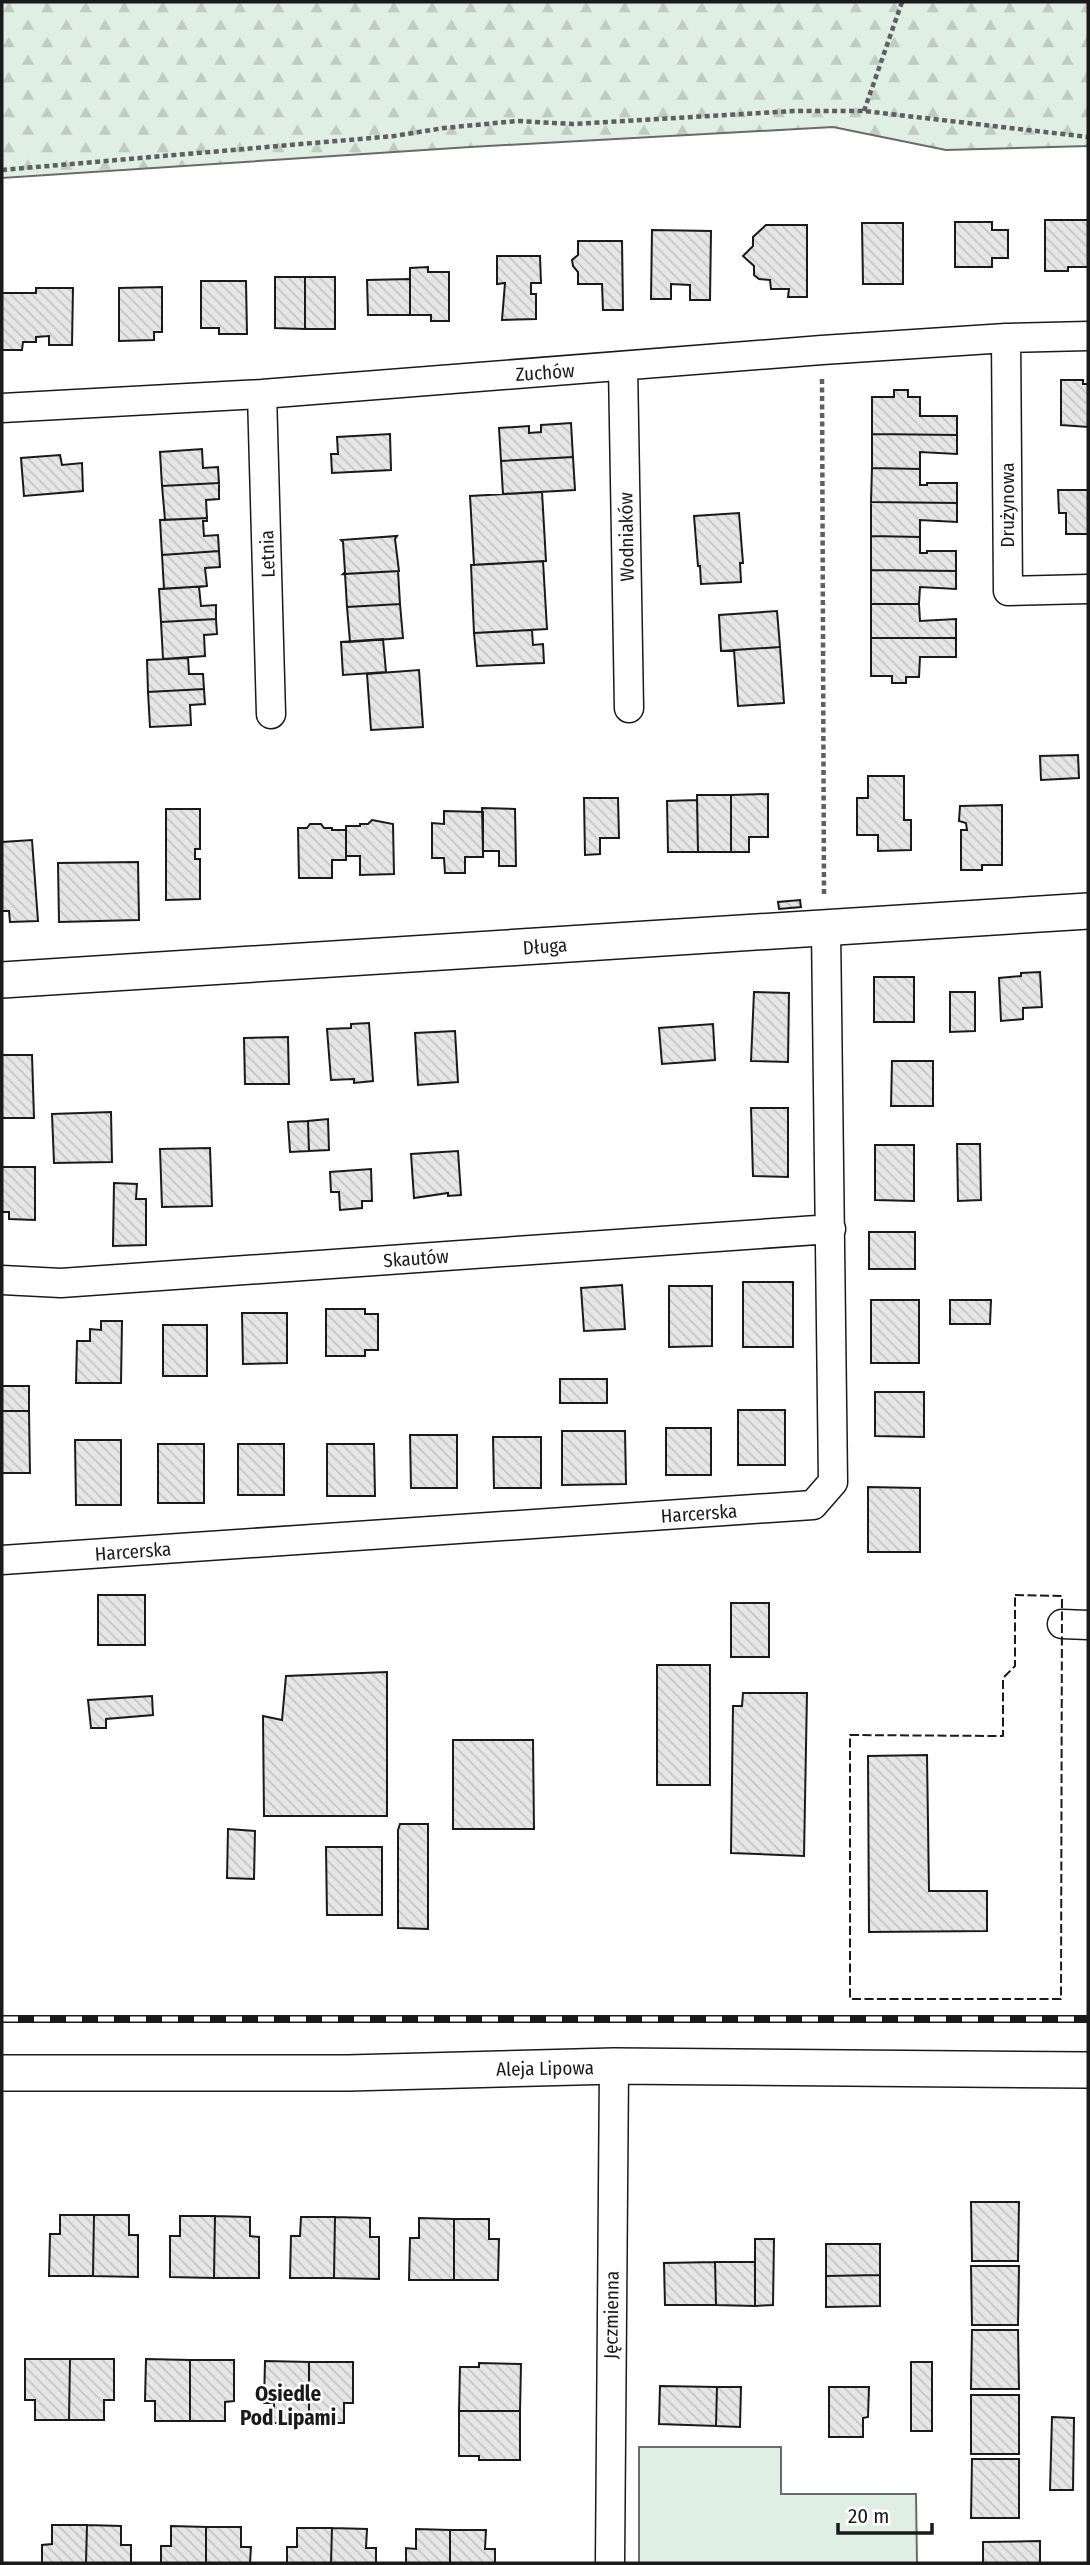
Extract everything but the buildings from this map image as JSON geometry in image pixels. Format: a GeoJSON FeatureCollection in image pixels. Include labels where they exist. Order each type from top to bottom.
{"type":"FeatureCollection","features":[{"type":"Feature","properties":{"kind":"street","name":"Zuchów"},"geometry":{"type":"LineString","coordinates":[[2,408],[262,394],[822,350],[1006,338],[1088,336]]}},
{"type":"Feature","properties":{"kind":"street","name":"Drużynowa"},"geometry":{"type":"LineString","coordinates":[[1006,338],[1008,591],[1088,589]]}},
{"type":"Feature","properties":{"kind":"street","name":"Wodniaków"},"geometry":{"type":"LineString","coordinates":[[623,366],[629,708]]}},
{"type":"Feature","properties":{"kind":"street","name":"Letnia"},"geometry":{"type":"LineString","coordinates":[[262,394],[271,714]]}},
{"type":"Feature","properties":{"kind":"street","name":"Długa"},"geometry":{"type":"LineString","coordinates":[[2,980],[1088,911]]}},
{"type":"Feature","properties":{"kind":"street","name":"Harcerska"},"geometry":{"type":"LineString","coordinates":[[2,1560],[813,1505],[833,1482],[826,929]]}},
{"type":"Feature","properties":{"kind":"street","name":"Skautów"},"geometry":{"type":"LineString","coordinates":[[2,1280],[61,1283],[831,1229]]}},
{"type":"Feature","properties":{"kind":"street","name":"Aleja Lipowa"},"geometry":{"type":"LineString","coordinates":[[2,2073],[348,2073],[614,2066],[1088,2070]]}},
{"type":"Feature","properties":{"kind":"street","name":"Jęczmienna"},"geometry":{"type":"LineString","coordinates":[[610,2563],[614,2066]]}},
{"type":"Feature","properties":{"kind":"path"},"geometry":{"type":"LineString","coordinates":[[864,111],[902,2]]}},
{"type":"Feature","properties":{"kind":"path"},"geometry":{"type":"LineString","coordinates":[[2,170],[394,136],[517,121],[573,124],[794,111],[864,111],[1088,137]]}},
{"type":"Feature","properties":{"kind":"path"},"geometry":{"type":"LineString","coordinates":[[822,350],[826,929]]}},
{"type":"Feature","properties":{"kind":"green space"},"geometry":{"type":"Polygon","coordinates":[[[2,2],[1088,2],[1088,146],[946,150],[833,127],[470,147],[2,178],[2,2]]]}},
{"type":"Feature","properties":{"kind":"green space"},"geometry":{"type":"Polygon","coordinates":[[[639,2447],[781,2447],[781,2494],[916,2494],[917,2563],[639,2563],[639,2447]]]}},
{"type":"Feature","properties":{"kind":"railway"},"geometry":{"type":"LineString","coordinates":[[2,2019],[1088,2019]]}},
{"type":"Feature","properties":{"kind":"fence"},"geometry":{"type":"LineString","coordinates":[[1015,1595],[1062,1596],[1061,1999],[850,1999],[850,1735],[1003,1736],[1003,1678],[1015,1666],[1015,1595]]}},
{"type":"Feature","properties":{"kind":"district","name":"Osiedle Pod Lipami"},"geometry":{"type":"Point","coordinates":[288,2406]}}]}
